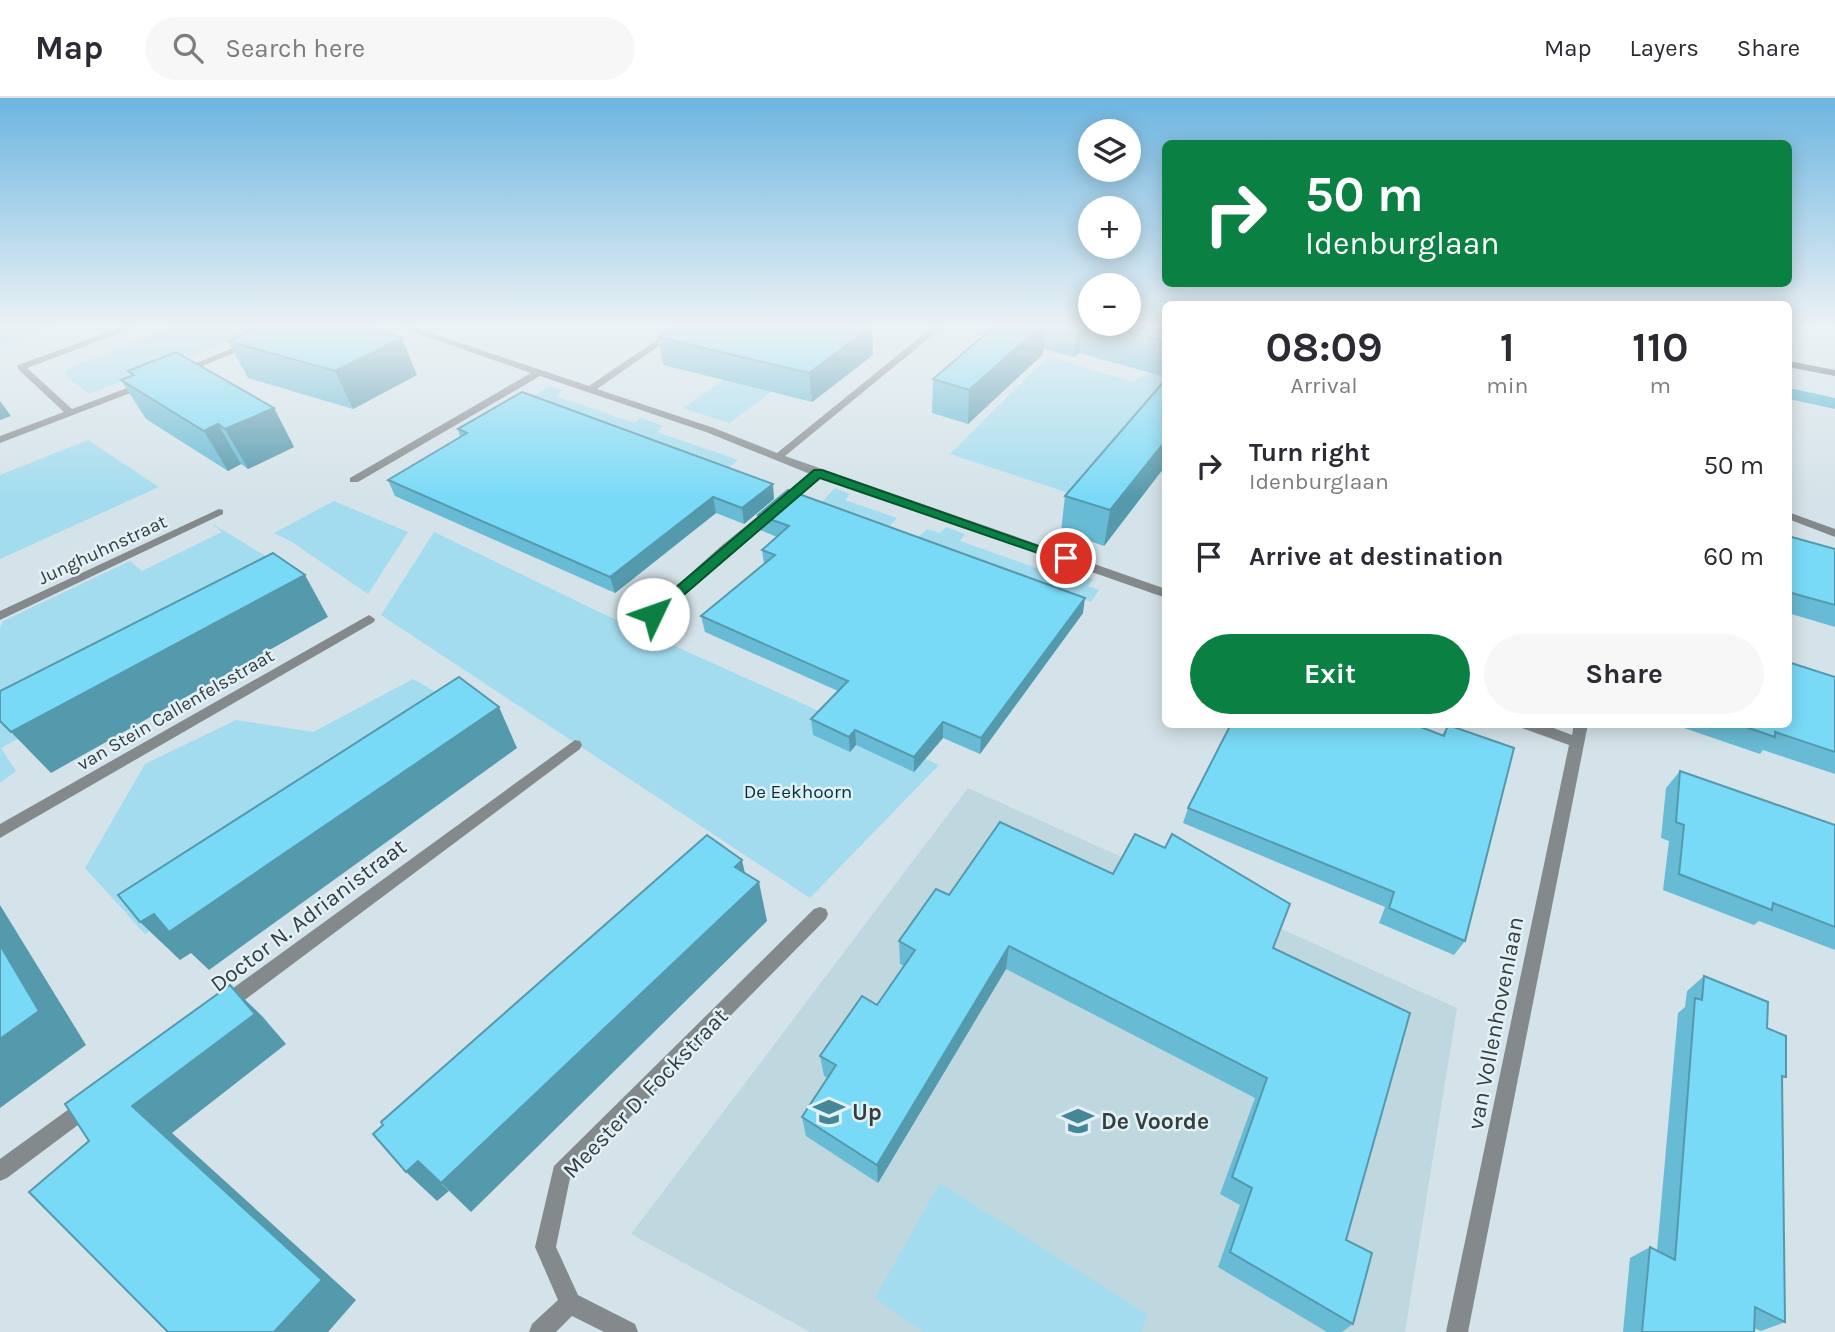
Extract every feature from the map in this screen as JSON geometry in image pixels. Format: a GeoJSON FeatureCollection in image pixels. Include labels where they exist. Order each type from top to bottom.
{"type":"FeatureCollection","features":[{"type":"Feature","properties":{"kind":"street"},"geometry":{"type":"LineString","coordinates":[[38,383],[71,413]]}},
{"type":"Feature","properties":{"kind":"street"},"geometry":{"type":"LineString","coordinates":[[0,440],[148,383]]}},
{"type":"Feature","properties":{"kind":"street"},"geometry":{"type":"LineString","coordinates":[[354,480],[522,383]]}},
{"type":"Feature","properties":{"kind":"street"},"geometry":{"type":"LineString","coordinates":[[574,383],[710,430],[818,473],[1162,593]]}},
{"type":"Feature","properties":{"kind":"street"},"geometry":{"type":"LineString","coordinates":[[591,388],[599,383]]}},
{"type":"Feature","properties":{"kind":"street"},"geometry":{"type":"LineString","coordinates":[[778,457],[870,383]]}},
{"type":"Feature","properties":{"kind":"street"},"geometry":{"type":"LineString","coordinates":[[653,614],[818,473]]}},
{"type":"Feature","properties":{"kind":"street","name":"Junghuhnstraat"},"geometry":{"type":"LineString","coordinates":[[0,616],[219,512]]}},
{"type":"Feature","properties":{"kind":"street"},"geometry":{"type":"LineString","coordinates":[[1792,517],[1835,533]]}},
{"type":"Feature","properties":{"kind":"street","name":"van Stein Callenfelsstraat"},"geometry":{"type":"LineString","coordinates":[[0,832],[369,619]]}},
{"type":"Feature","properties":{"kind":"street"},"geometry":{"type":"LineString","coordinates":[[1548,728],[1579,734]]}},
{"type":"Feature","properties":{"kind":"street","name":"van Vollenhovenlaan"},"geometry":{"type":"LineString","coordinates":[[1457,1332],[1579,734]]}},
{"type":"Feature","properties":{"kind":"street","name":"Doctor N. Adrianistraat"},"geometry":{"type":"LineString","coordinates":[[210,1015],[575,745]]}},
{"type":"Feature","properties":{"kind":"street","name":"Meester D. Fockstraat"},"geometry":{"type":"LineString","coordinates":[[570,1303],[545,1247],[561,1173],[820,914]]}},
{"type":"Feature","properties":{"kind":"street"},"geometry":{"type":"LineString","coordinates":[[0,1171],[100,1097]]}},
{"type":"Feature","properties":{"kind":"street"},"geometry":{"type":"LineString","coordinates":[[540,1332],[570,1303],[627,1332]]}},
{"type":"Feature","properties":{"kind":"shaded area"},"geometry":{"type":"Polygon","coordinates":[[[1792,389],[1835,398],[1835,409],[1792,400],[1792,389]]]}},
{"type":"Feature","properties":{"kind":"shaded area","name":"De Voorde"},"geometry":{"type":"Polygon","coordinates":[[[968,788],[1457,1008],[1405,1332],[810,1332],[631,1234],[968,788]]]}},
{"type":"Feature","properties":{"kind":"green space"},"geometry":{"type":"Polygon","coordinates":[[[74,383],[119,383],[89,394],[74,383]]]}},
{"type":"Feature","properties":{"kind":"green space"},"geometry":{"type":"Polygon","coordinates":[[[720,383],[784,383],[729,423],[683,408],[720,383]]]}},
{"type":"Feature","properties":{"kind":"green space"},"geometry":{"type":"Polygon","coordinates":[[[1022,383],[1162,383],[1162,398],[1084,498],[950,454],[1022,383]]]}},
{"type":"Feature","properties":{"kind":"green space"},"geometry":{"type":"Polygon","coordinates":[[[550,386],[562,391],[556,396],[634,423],[641,418],[663,426],[657,432],[738,460],[727,469],[530,398],[550,386]]]}},
{"type":"Feature","properties":{"kind":"green space"},"geometry":{"type":"Polygon","coordinates":[[[88,440],[159,487],[0,559],[0,475],[88,440]]]}},
{"type":"Feature","properties":{"kind":"green space"},"geometry":{"type":"Polygon","coordinates":[[[835,488],[850,494],[845,500],[897,518],[888,528],[820,504],[835,488]]]}},
{"type":"Feature","properties":{"kind":"green space"},"geometry":{"type":"Polygon","coordinates":[[[334,501],[408,532],[368,594],[292,542],[274,533],[334,501]]]}},
{"type":"Feature","properties":{"kind":"green space"},"geometry":{"type":"Polygon","coordinates":[[[211,523],[310,583],[1,748],[16,771],[0,783],[0,629],[3,621],[130,561],[142,571],[222,532],[211,523]]]}},
{"type":"Feature","properties":{"kind":"green space"},"geometry":{"type":"Polygon","coordinates":[[[946,527],[965,534],[960,541],[1068,579],[1073,572],[1093,579],[1088,586],[1099,590],[1091,602],[916,539],[927,529],[940,533],[946,527]]]}},
{"type":"Feature","properties":{"kind":"green space","name":"De Eekhoorn"},"geometry":{"type":"Polygon","coordinates":[[[434,532],[597,611],[939,765],[810,898],[381,615],[434,532]]]}},
{"type":"Feature","properties":{"kind":"green space"},"geometry":{"type":"Polygon","coordinates":[[[413,679],[474,714],[145,934],[85,868],[145,764],[236,720],[313,732],[413,679]]]}},
{"type":"Feature","properties":{"kind":"green space"},"geometry":{"type":"Polygon","coordinates":[[[940,1183],[1148,1315],[1141,1332],[923,1332],[875,1298],[940,1183]]]}},
{"type":"Feature","properties":{"kind":"building"},"geometry":{"type":"Polygon","coordinates":[[[125,383],[230,383],[274,408],[225,429],[218,424],[204,431],[125,383]]]}},
{"type":"Feature","properties":{"kind":"building"},"geometry":{"type":"Polygon","coordinates":[[[945,383],[977,383],[969,390],[945,383]]]}},
{"type":"Feature","properties":{"kind":"building"},"geometry":{"type":"Polygon","coordinates":[[[1162,384],[1162,445],[1110,510],[1065,496],[1162,384]]]}},
{"type":"Feature","properties":{"kind":"building"},"geometry":{"type":"Polygon","coordinates":[[[522,392],[773,484],[742,508],[713,497],[610,577],[388,480],[467,433],[458,429],[522,392]]]}},
{"type":"Feature","properties":{"kind":"building"},"geometry":{"type":"Polygon","coordinates":[[[788,490],[1085,598],[981,738],[943,722],[914,757],[855,730],[849,737],[811,719],[848,681],[701,616],[775,555],[762,550],[789,526],[758,515],[788,490]]]}},
{"type":"Feature","properties":{"kind":"building"},"geometry":{"type":"Polygon","coordinates":[[[1792,537],[1835,549],[1835,605],[1792,593],[1792,537]]]}},
{"type":"Feature","properties":{"kind":"building"},"geometry":{"type":"Polygon","coordinates":[[[273,553],[305,575],[11,732],[0,721],[0,691],[273,553]]]}},
{"type":"Feature","properties":{"kind":"building"},"geometry":{"type":"Polygon","coordinates":[[[1792,663],[1835,677],[1835,752],[1775,732],[1775,737],[1749,728],[1792,728],[1792,663]]]}},
{"type":"Feature","properties":{"kind":"building"},"geometry":{"type":"Polygon","coordinates":[[[459,677],[499,707],[169,932],[154,914],[140,922],[118,895],[459,677]]]}},
{"type":"Feature","properties":{"kind":"building"},"geometry":{"type":"Polygon","coordinates":[[[1229,728],[1423,728],[1444,736],[1447,728],[1457,728],[1514,748],[1465,941],[1389,908],[1394,892],[1188,808],[1229,728]]]}},
{"type":"Feature","properties":{"kind":"building"},"geometry":{"type":"Polygon","coordinates":[[[1680,771],[1835,825],[1835,927],[1773,903],[1772,910],[1679,874],[1684,825],[1676,822],[1680,771]]]}},
{"type":"Feature","properties":{"kind":"building"},"geometry":{"type":"Polygon","coordinates":[[[1000,822],[1113,874],[1135,834],[1165,848],[1172,834],[1290,904],[1273,948],[1410,1013],[1346,1240],[1372,1253],[1353,1324],[1230,1252],[1252,1188],[1232,1177],[1267,1078],[1009,946],[877,1165],[802,1117],[836,1065],[820,1056],[862,996],[877,1005],[915,950],[899,941],[936,889],[949,895],[1000,822]]]}},
{"type":"Feature","properties":{"kind":"building"},"geometry":{"type":"Polygon","coordinates":[[[707,835],[742,860],[735,867],[759,882],[441,1183],[418,1161],[406,1172],[373,1134],[383,1125],[381,1122],[707,835]]]}},
{"type":"Feature","properties":{"kind":"building"},"geometry":{"type":"Polygon","coordinates":[[[0,945],[39,1011],[0,1039],[0,945]]]}},
{"type":"Feature","properties":{"kind":"building"},"geometry":{"type":"Polygon","coordinates":[[[1704,976],[1768,1002],[1767,1028],[1786,1036],[1786,1077],[1782,1076],[1785,1322],[1755,1307],[1754,1332],[1642,1332],[1650,1247],[1675,1260],[1695,998],[1702,1000],[1704,976]]]}},
{"type":"Feature","properties":{"kind":"building"},"geometry":{"type":"Polygon","coordinates":[[[230,985],[255,1014],[132,1106],[322,1280],[274,1332],[168,1332],[29,1192],[89,1141],[65,1104],[230,985]]]}},
{"type":"Feature","properties":{"kind":"place","name":"Up"},"geometry":{"type":"Point","coordinates":[829,1112]}},
{"type":"Feature","properties":{"kind":"place","name":"De Voorde"},"geometry":{"type":"Point","coordinates":[1078,1121]}},
{"type":"Feature","properties":{"kind":"route"},"geometry":{"type":"LineString","coordinates":[[653,614],[818,473],[1066,558]]}}]}
